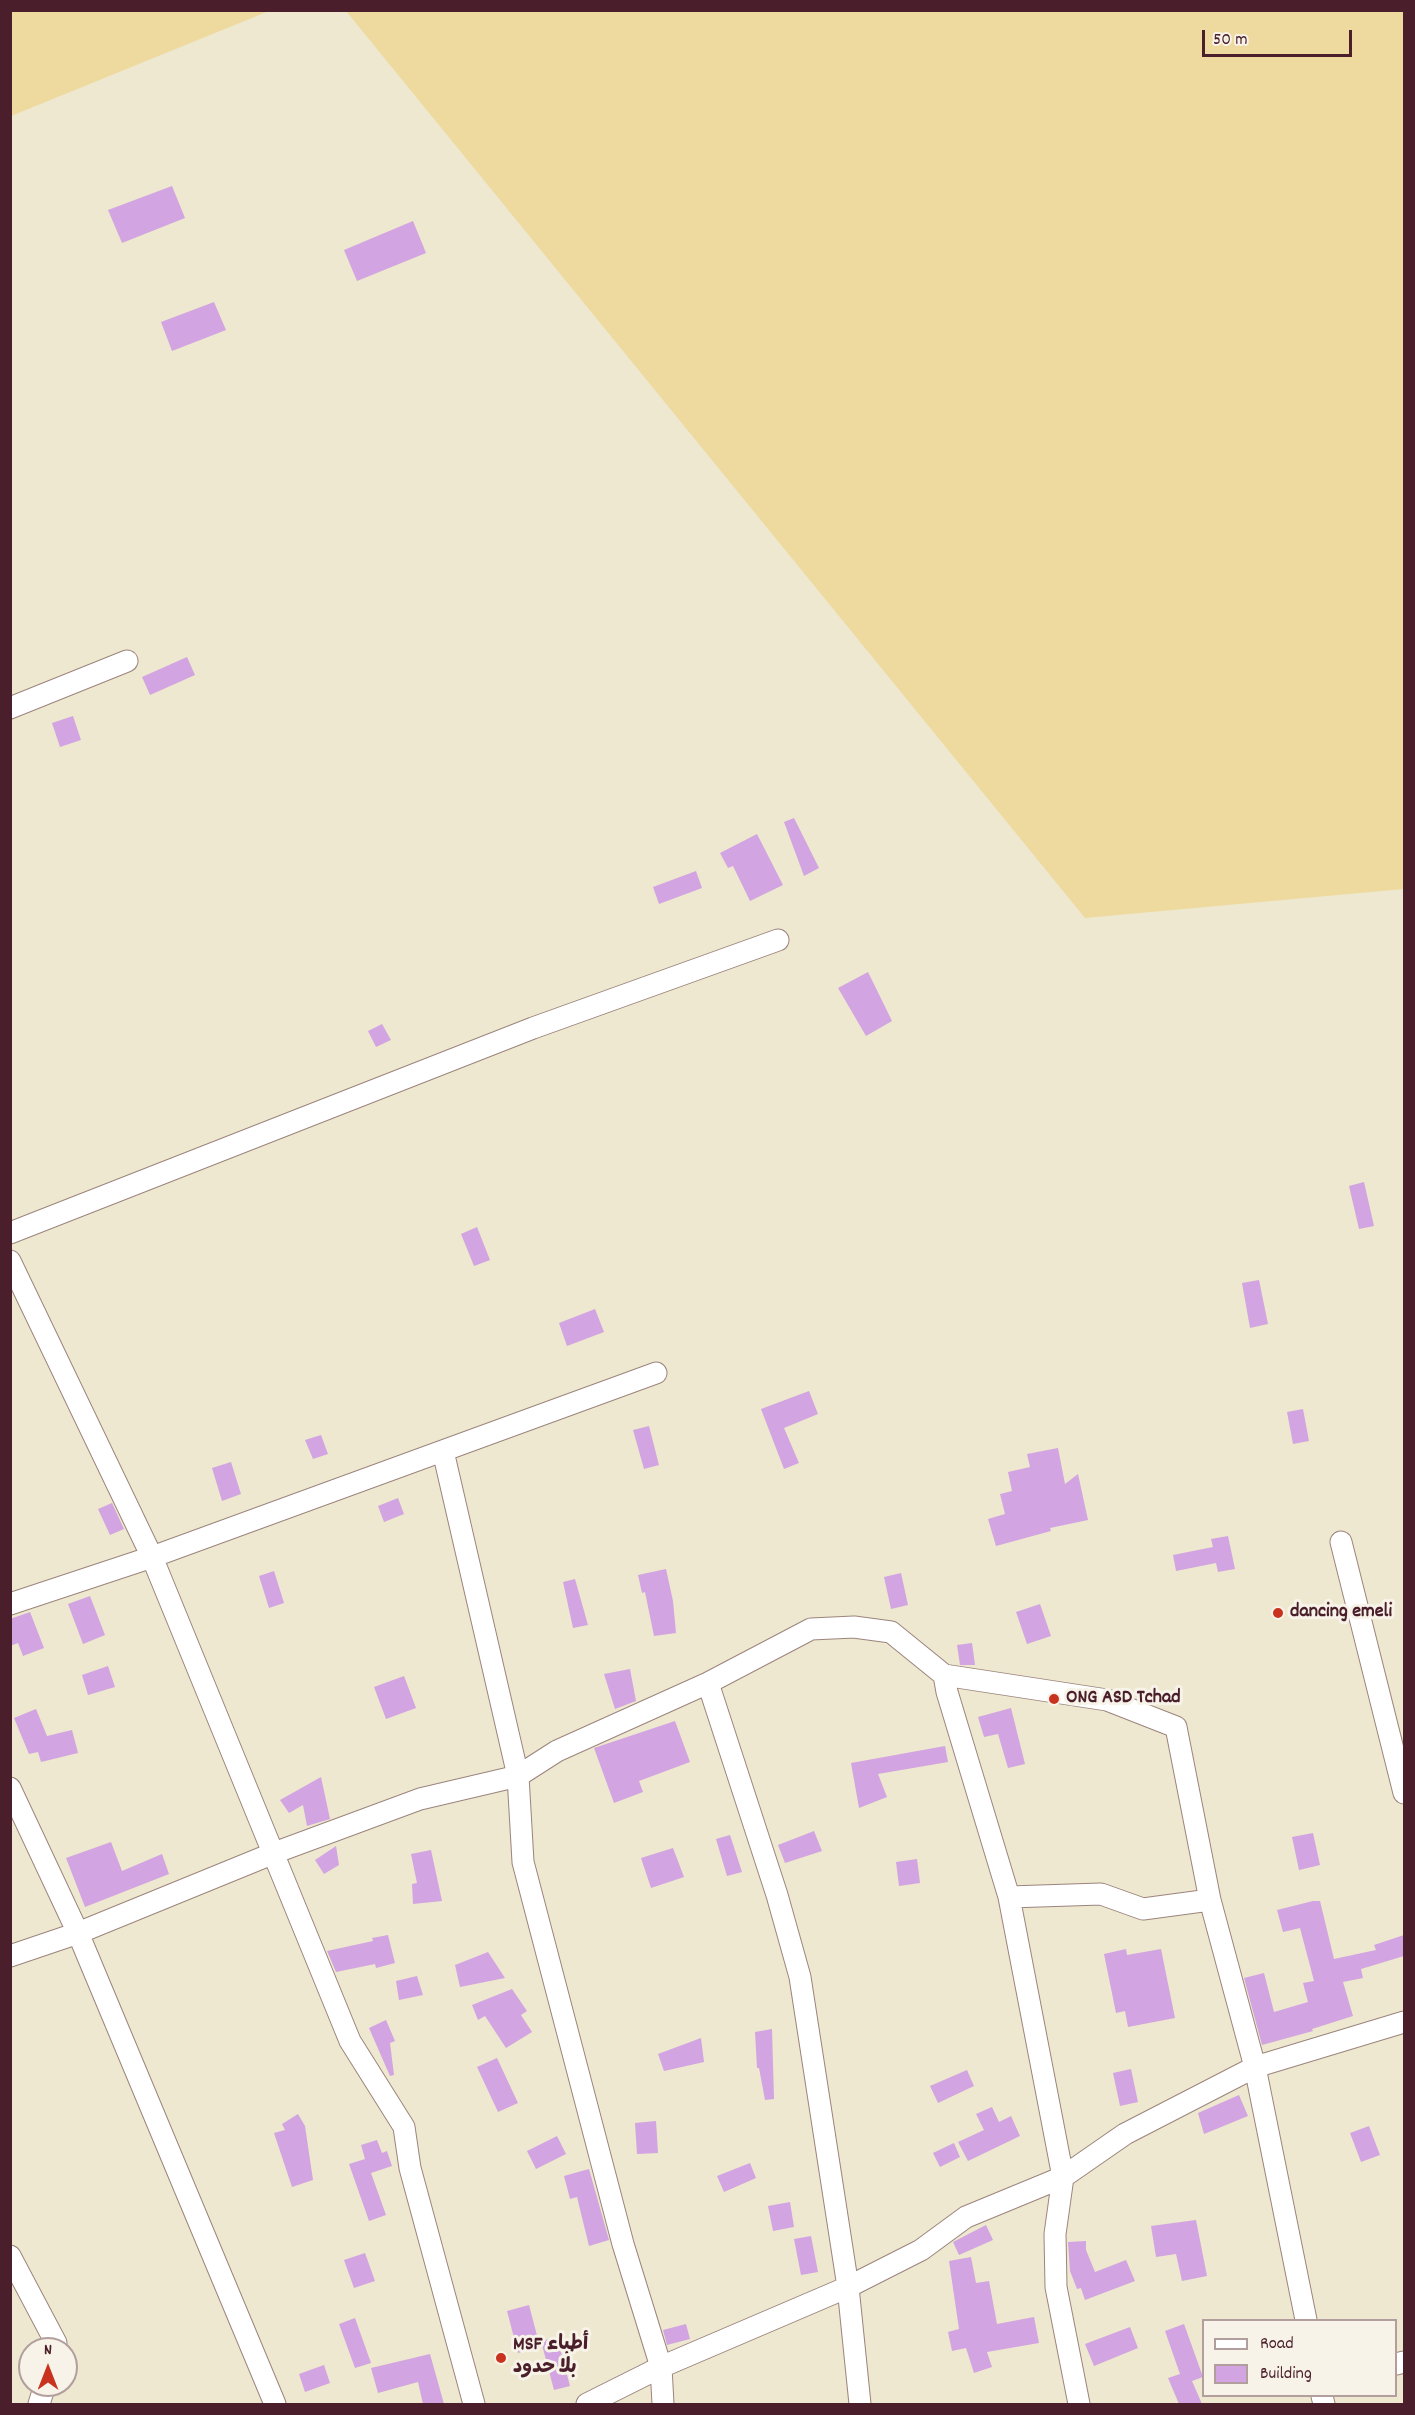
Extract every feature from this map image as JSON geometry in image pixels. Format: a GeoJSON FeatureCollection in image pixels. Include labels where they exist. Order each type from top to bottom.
{"type":"FeatureCollection","features":[{"type":"Feature","properties":{"kind":"street"},"geometry":{"type":"LineString","coordinates":[[10,708],[128,661]]}},
{"type":"Feature","properties":{"kind":"street"},"geometry":{"type":"LineString","coordinates":[[10,1233],[532,1028],[778,940]]}},
{"type":"Feature","properties":{"kind":"street"},"geometry":{"type":"LineString","coordinates":[[10,1261],[152,1557],[350,2041],[404,2127],[410,2168],[474,2404]]}},
{"type":"Feature","properties":{"kind":"street"},"geometry":{"type":"LineString","coordinates":[[10,1604],[152,1557],[656,1373]]}},
{"type":"Feature","properties":{"kind":"street"},"geometry":{"type":"LineString","coordinates":[[443,1451],[518,1776],[524,1863],[623,2244],[661,2367],[663,2404]]}},
{"type":"Feature","properties":{"kind":"street"},"geometry":{"type":"LineString","coordinates":[[1341,1542],[1404,1792]]}},
{"type":"Feature","properties":{"kind":"street"},"geometry":{"type":"LineString","coordinates":[[10,1956],[78,1933],[274,1853],[420,1799],[518,1776],[557,1751],[708,1683],[811,1629],[854,1627],[891,1632],[944,1675],[1107,1700],[1176,1726],[1210,1900],[1255,2067],[1306,2319]]}},
{"type":"Feature","properties":{"kind":"street"},"geometry":{"type":"LineString","coordinates":[[944,1675],[947,1692],[1009,1897],[1063,2177],[1055,2234],[1056,2287],[1079,2404]]}},
{"type":"Feature","properties":{"kind":"street"},"geometry":{"type":"LineString","coordinates":[[708,1683],[777,1895],[800,1977],[849,2287],[860,2404]]}},
{"type":"Feature","properties":{"kind":"street"},"geometry":{"type":"LineString","coordinates":[[10,1788],[78,1933],[276,2404]]}},
{"type":"Feature","properties":{"kind":"street"},"geometry":{"type":"LineString","coordinates":[[1009,1897],[1101,1894],[1143,1909],[1210,1900]]}},
{"type":"Feature","properties":{"kind":"street"},"geometry":{"type":"LineString","coordinates":[[587,2404],[661,2367],[849,2287],[921,2250],[966,2217],[1063,2177],[1125,2134],[1255,2067],[1404,2022]]}},
{"type":"Feature","properties":{"kind":"street"},"geometry":{"type":"LineString","coordinates":[[10,2256],[53,2337]]}},
{"type":"Feature","properties":{"kind":"sand"},"geometry":{"type":"Polygon","coordinates":[[[11,10],[269,10],[269,11],[11,116],[11,10]]]}},
{"type":"Feature","properties":{"kind":"sand"},"geometry":{"type":"Polygon","coordinates":[[[346,11],[1404,11],[1404,889],[1085,918],[346,11]]]}},
{"type":"Feature","properties":{"kind":"building"},"geometry":{"type":"Polygon","coordinates":[[[172,186],[185,218],[122,243],[108,210],[172,186]]]}},
{"type":"Feature","properties":{"kind":"building"},"geometry":{"type":"Polygon","coordinates":[[[413,221],[426,253],[357,281],[344,250],[413,221]]]}},
{"type":"Feature","properties":{"kind":"building"},"geometry":{"type":"Polygon","coordinates":[[[214,302],[226,330],[172,351],[161,322],[214,302]]]}},
{"type":"Feature","properties":{"kind":"building"},"geometry":{"type":"Polygon","coordinates":[[[187,657],[195,675],[150,695],[142,677],[187,657]]]}},
{"type":"Feature","properties":{"kind":"building"},"geometry":{"type":"Polygon","coordinates":[[[73,716],[81,740],[60,747],[52,723],[73,716]]]}},
{"type":"Feature","properties":{"kind":"building"},"geometry":{"type":"Polygon","coordinates":[[[794,818],[819,868],[804,876],[784,822],[794,818]]]}},
{"type":"Feature","properties":{"kind":"building"},"geometry":{"type":"Polygon","coordinates":[[[757,834],[783,885],[750,901],[733,866],[728,868],[720,853],[757,834]]]}},
{"type":"Feature","properties":{"kind":"building"},"geometry":{"type":"Polygon","coordinates":[[[696,871],[702,888],[659,904],[653,887],[696,871]]]}},
{"type":"Feature","properties":{"kind":"building"},"geometry":{"type":"Polygon","coordinates":[[[868,972],[892,1021],[866,1036],[838,988],[868,972]]]}},
{"type":"Feature","properties":{"kind":"building"},"geometry":{"type":"Polygon","coordinates":[[[382,1024],[391,1040],[376,1047],[368,1031],[382,1024]]]}},
{"type":"Feature","properties":{"kind":"building"},"geometry":{"type":"Polygon","coordinates":[[[1364,1182],[1374,1226],[1359,1229],[1349,1186],[1364,1182]]]}},
{"type":"Feature","properties":{"kind":"building"},"geometry":{"type":"Polygon","coordinates":[[[477,1227],[490,1260],[474,1266],[461,1234],[477,1227]]]}},
{"type":"Feature","properties":{"kind":"building"},"geometry":{"type":"Polygon","coordinates":[[[1259,1280],[1268,1324],[1250,1328],[1242,1283],[1259,1280]]]}},
{"type":"Feature","properties":{"kind":"building"},"geometry":{"type":"Polygon","coordinates":[[[595,1309],[604,1332],[567,1346],[559,1323],[595,1309]]]}},
{"type":"Feature","properties":{"kind":"building"},"geometry":{"type":"Polygon","coordinates":[[[809,1391],[818,1414],[784,1428],[799,1463],[784,1469],[761,1409],[809,1391]]]}},
{"type":"Feature","properties":{"kind":"building"},"geometry":{"type":"Polygon","coordinates":[[[1303,1409],[1309,1441],[1293,1444],[1287,1412],[1303,1409]]]}},
{"type":"Feature","properties":{"kind":"building"},"geometry":{"type":"Polygon","coordinates":[[[649,1426],[659,1465],[644,1469],[633,1430],[649,1426]]]}},
{"type":"Feature","properties":{"kind":"building"},"geometry":{"type":"Polygon","coordinates":[[[321,1435],[328,1454],[313,1459],[305,1440],[321,1435]]]}},
{"type":"Feature","properties":{"kind":"building"},"geometry":{"type":"Polygon","coordinates":[[[1058,1448],[1065,1484],[1078,1474],[1088,1520],[1050,1528],[1051,1531],[996,1546],[988,1519],[1005,1514],[1000,1494],[1012,1491],[1008,1472],[1030,1467],[1027,1454],[1058,1448]]]}},
{"type":"Feature","properties":{"kind":"building"},"geometry":{"type":"Polygon","coordinates":[[[231,1462],[241,1494],[222,1501],[212,1468],[231,1462]]]}},
{"type":"Feature","properties":{"kind":"building"},"geometry":{"type":"Polygon","coordinates":[[[398,1498],[404,1514],[384,1522],[378,1506],[398,1498]]]}},
{"type":"Feature","properties":{"kind":"building"},"geometry":{"type":"Polygon","coordinates":[[[112,1503],[124,1529],[110,1535],[98,1509],[112,1503]]]}},
{"type":"Feature","properties":{"kind":"building"},"geometry":{"type":"Polygon","coordinates":[[[1228,1536],[1235,1569],[1218,1572],[1216,1563],[1176,1571],[1173,1555],[1213,1547],[1211,1539],[1228,1536]]]}},
{"type":"Feature","properties":{"kind":"building"},"geometry":{"type":"Polygon","coordinates":[[[666,1569],[673,1601],[676,1633],[654,1636],[645,1592],[642,1593],[638,1575],[666,1569]]]}},
{"type":"Feature","properties":{"kind":"building"},"geometry":{"type":"Polygon","coordinates":[[[274,1571],[284,1603],[269,1608],[259,1576],[274,1571]]]}},
{"type":"Feature","properties":{"kind":"building"},"geometry":{"type":"Polygon","coordinates":[[[901,1573],[908,1605],[891,1609],[884,1577],[901,1573]]]}},
{"type":"Feature","properties":{"kind":"building"},"geometry":{"type":"Polygon","coordinates":[[[575,1579],[588,1625],[573,1628],[563,1582],[575,1579]]]}},
{"type":"Feature","properties":{"kind":"building"},"geometry":{"type":"Polygon","coordinates":[[[90,1596],[105,1635],[83,1644],[68,1604],[90,1596]]]}},
{"type":"Feature","properties":{"kind":"building"},"geometry":{"type":"Polygon","coordinates":[[[1040,1604],[1051,1636],[1027,1644],[1016,1612],[1040,1604]]]}},
{"type":"Feature","properties":{"kind":"building"},"geometry":{"type":"Polygon","coordinates":[[[30,1612],[44,1648],[23,1656],[18,1643],[10,1646],[10,1619],[30,1612]]]}},
{"type":"Feature","properties":{"kind":"building"},"geometry":{"type":"Polygon","coordinates":[[[972,1643],[975,1665],[960,1665],[957,1645],[972,1643]]]}},
{"type":"Feature","properties":{"kind":"building"},"geometry":{"type":"Polygon","coordinates":[[[108,1666],[115,1687],[88,1695],[82,1675],[108,1666]]]}},
{"type":"Feature","properties":{"kind":"building"},"geometry":{"type":"Polygon","coordinates":[[[630,1669],[636,1701],[615,1709],[604,1674],[630,1669]]]}},
{"type":"Feature","properties":{"kind":"building"},"geometry":{"type":"Polygon","coordinates":[[[404,1676],[416,1708],[386,1719],[374,1687],[404,1676]]]}},
{"type":"Feature","properties":{"kind":"building"},"geometry":{"type":"Polygon","coordinates":[[[1011,1708],[1025,1764],[1008,1768],[998,1734],[984,1737],[978,1717],[1011,1708]]]}},
{"type":"Feature","properties":{"kind":"building"},"geometry":{"type":"Polygon","coordinates":[[[36,1709],[47,1736],[72,1730],[78,1753],[41,1762],[38,1752],[29,1754],[14,1718],[36,1709]]]}},
{"type":"Feature","properties":{"kind":"building"},"geometry":{"type":"Polygon","coordinates":[[[675,1721],[690,1762],[639,1781],[643,1792],[614,1803],[594,1748],[675,1721]]]}},
{"type":"Feature","properties":{"kind":"building"},"geometry":{"type":"Polygon","coordinates":[[[945,1746],[948,1762],[878,1774],[887,1797],[859,1808],[851,1763],[945,1746]]]}},
{"type":"Feature","properties":{"kind":"building"},"geometry":{"type":"Polygon","coordinates":[[[321,1777],[330,1819],[307,1826],[303,1805],[289,1813],[280,1800],[321,1777]]]}},
{"type":"Feature","properties":{"kind":"building"},"geometry":{"type":"Polygon","coordinates":[[[814,1831],[822,1851],[785,1863],[778,1845],[814,1831]]]}},
{"type":"Feature","properties":{"kind":"building"},"geometry":{"type":"Polygon","coordinates":[[[1313,1833],[1320,1865],[1299,1870],[1292,1837],[1313,1833]]]}},
{"type":"Feature","properties":{"kind":"building"},"geometry":{"type":"Polygon","coordinates":[[[730,1835],[742,1872],[727,1876],[716,1839],[730,1835]]]}},
{"type":"Feature","properties":{"kind":"building"},"geometry":{"type":"Polygon","coordinates":[[[111,1842],[122,1871],[162,1854],[169,1874],[85,1907],[66,1858],[111,1842]]]}},
{"type":"Feature","properties":{"kind":"building"},"geometry":{"type":"Polygon","coordinates":[[[336,1846],[339,1865],[324,1874],[315,1860],[336,1846]]]}},
{"type":"Feature","properties":{"kind":"building"},"geometry":{"type":"Polygon","coordinates":[[[673,1848],[684,1877],[651,1888],[641,1858],[673,1848]]]}},
{"type":"Feature","properties":{"kind":"building"},"geometry":{"type":"Polygon","coordinates":[[[431,1850],[442,1901],[413,1904],[412,1884],[417,1883],[411,1854],[431,1850]]]}},
{"type":"Feature","properties":{"kind":"building"},"geometry":{"type":"Polygon","coordinates":[[[917,1859],[920,1883],[899,1886],[896,1862],[917,1859]]]}},
{"type":"Feature","properties":{"kind":"building"},"geometry":{"type":"Polygon","coordinates":[[[1320,1901],[1334,1959],[1376,1950],[1374,1945],[1404,1935],[1404,1956],[1361,1969],[1363,1978],[1343,1982],[1353,2016],[1312,2029],[1313,2031],[1262,2045],[1244,1978],[1264,1973],[1274,2012],[1308,2002],[1303,1983],[1314,1981],[1300,1928],[1283,1932],[1277,1910],[1320,1901]]]}},
{"type":"Feature","properties":{"kind":"building"},"geometry":{"type":"Polygon","coordinates":[[[388,1935],[395,1963],[376,1968],[375,1964],[336,1972],[327,1951],[373,1941],[372,1938],[388,1935]]]}},
{"type":"Feature","properties":{"kind":"building"},"geometry":{"type":"Polygon","coordinates":[[[1126,1949],[1127,1955],[1161,1949],[1175,2018],[1128,2027],[1125,2011],[1116,2013],[1104,1954],[1126,1949]]]}},
{"type":"Feature","properties":{"kind":"building"},"geometry":{"type":"Polygon","coordinates":[[[488,1952],[505,1978],[460,1987],[455,1965],[488,1952]]]}},
{"type":"Feature","properties":{"kind":"building"},"geometry":{"type":"Polygon","coordinates":[[[417,1976],[423,1995],[399,2000],[396,1981],[417,1976]]]}},
{"type":"Feature","properties":{"kind":"building"},"geometry":{"type":"Polygon","coordinates":[[[512,1989],[527,2011],[521,2015],[532,2032],[506,2048],[485,2016],[478,2020],[472,2005],[512,1989]]]}},
{"type":"Feature","properties":{"kind":"building"},"geometry":{"type":"Polygon","coordinates":[[[386,2020],[395,2041],[390,2043],[394,2075],[390,2076],[369,2028],[386,2020]]]}},
{"type":"Feature","properties":{"kind":"building"},"geometry":{"type":"Polygon","coordinates":[[[772,2029],[774,2099],[765,2100],[759,2068],[757,2068],[755,2032],[772,2029]]]}},
{"type":"Feature","properties":{"kind":"building"},"geometry":{"type":"Polygon","coordinates":[[[701,2038],[704,2062],[664,2071],[658,2054],[701,2038]]]}},
{"type":"Feature","properties":{"kind":"building"},"geometry":{"type":"Polygon","coordinates":[[[497,2058],[518,2103],[498,2112],[477,2067],[497,2058]]]}},
{"type":"Feature","properties":{"kind":"building"},"geometry":{"type":"Polygon","coordinates":[[[1131,2069],[1138,2102],[1120,2106],[1113,2073],[1131,2069]]]}},
{"type":"Feature","properties":{"kind":"building"},"geometry":{"type":"Polygon","coordinates":[[[967,2070],[974,2086],[938,2103],[930,2086],[967,2070]]]}},
{"type":"Feature","properties":{"kind":"building"},"geometry":{"type":"Polygon","coordinates":[[[1239,2095],[1248,2116],[1204,2134],[1198,2113],[1239,2095]]]}},
{"type":"Feature","properties":{"kind":"building"},"geometry":{"type":"Polygon","coordinates":[[[992,2107],[999,2122],[1011,2116],[1020,2136],[968,2161],[958,2142],[984,2130],[976,2114],[992,2107]]]}},
{"type":"Feature","properties":{"kind":"building"},"geometry":{"type":"Polygon","coordinates":[[[298,2114],[305,2126],[313,2180],[292,2187],[274,2133],[285,2130],[282,2124],[298,2114]]]}},
{"type":"Feature","properties":{"kind":"building"},"geometry":{"type":"Polygon","coordinates":[[[656,2121],[658,2153],[637,2154],[635,2123],[656,2121]]]}},
{"type":"Feature","properties":{"kind":"building"},"geometry":{"type":"Polygon","coordinates":[[[1369,2126],[1380,2155],[1361,2162],[1350,2133],[1369,2126]]]}},
{"type":"Feature","properties":{"kind":"building"},"geometry":{"type":"Polygon","coordinates":[[[557,2136],[566,2154],[536,2169],[527,2151],[557,2136]]]}},
{"type":"Feature","properties":{"kind":"building"},"geometry":{"type":"Polygon","coordinates":[[[377,2140],[382,2153],[387,2151],[392,2166],[371,2173],[386,2215],[369,2221],[349,2164],[365,2159],[361,2145],[377,2140]]]}},
{"type":"Feature","properties":{"kind":"building"},"geometry":{"type":"Polygon","coordinates":[[[954,2143],[960,2157],[940,2167],[933,2153],[954,2143]]]}},
{"type":"Feature","properties":{"kind":"building"},"geometry":{"type":"Polygon","coordinates":[[[750,2163],[756,2178],[724,2192],[717,2176],[750,2163]]]}},
{"type":"Feature","properties":{"kind":"building"},"geometry":{"type":"Polygon","coordinates":[[[589,2169],[609,2240],[589,2246],[577,2197],[570,2199],[564,2176],[589,2169]]]}},
{"type":"Feature","properties":{"kind":"building"},"geometry":{"type":"Polygon","coordinates":[[[790,2202],[794,2227],[773,2231],[768,2206],[790,2202]]]}},
{"type":"Feature","properties":{"kind":"building"},"geometry":{"type":"Polygon","coordinates":[[[1196,2220],[1207,2276],[1182,2281],[1176,2254],[1156,2257],[1151,2226],[1196,2220]]]}},
{"type":"Feature","properties":{"kind":"building"},"geometry":{"type":"Polygon","coordinates":[[[986,2225],[993,2240],[959,2255],[953,2242],[986,2225]]]}},
{"type":"Feature","properties":{"kind":"building"},"geometry":{"type":"Polygon","coordinates":[[[811,2236],[818,2272],[801,2275],[794,2239],[811,2236]]]}},
{"type":"Feature","properties":{"kind":"building"},"geometry":{"type":"Polygon","coordinates":[[[1086,2241],[1086,2250],[1095,2272],[1126,2260],[1135,2281],[1085,2300],[1081,2288],[1077,2289],[1070,2271],[1068,2242],[1086,2241]]]}},
{"type":"Feature","properties":{"kind":"building"},"geometry":{"type":"Polygon","coordinates":[[[365,2253],[375,2281],[354,2288],[344,2260],[365,2253]]]}},
{"type":"Feature","properties":{"kind":"building"},"geometry":{"type":"Polygon","coordinates":[[[971,2257],[976,2283],[989,2281],[997,2324],[1034,2317],[1039,2343],[987,2352],[992,2367],[974,2373],[966,2348],[952,2351],[948,2332],[959,2329],[949,2261],[971,2257]]]}},
{"type":"Feature","properties":{"kind":"building"},"geometry":{"type":"Polygon","coordinates":[[[529,2305],[540,2347],[518,2353],[507,2311],[529,2305]]]}},
{"type":"Feature","properties":{"kind":"building"},"geometry":{"type":"Polygon","coordinates":[[[355,2318],[371,2363],[355,2368],[339,2324],[355,2318]]]}},
{"type":"Feature","properties":{"kind":"building"},"geometry":{"type":"Polygon","coordinates":[[[686,2324],[690,2339],[667,2345],[663,2330],[686,2324]]]}},
{"type":"Feature","properties":{"kind":"building"},"geometry":{"type":"Polygon","coordinates":[[[1184,2324],[1202,2374],[1202,2377],[1192,2381],[1202,2404],[1179,2404],[1168,2378],[1180,2374],[1165,2331],[1184,2324]]]}},
{"type":"Feature","properties":{"kind":"building"},"geometry":{"type":"Polygon","coordinates":[[[1130,2327],[1138,2348],[1094,2366],[1085,2344],[1130,2327]]]}},
{"type":"Feature","properties":{"kind":"building"},"geometry":{"type":"Polygon","coordinates":[[[557,2337],[570,2386],[554,2390],[541,2341],[557,2337]]]}},
{"type":"Feature","properties":{"kind":"building"},"geometry":{"type":"Polygon","coordinates":[[[430,2354],[444,2404],[423,2404],[418,2382],[378,2393],[371,2368],[430,2354]]]}},
{"type":"Feature","properties":{"kind":"building"},"geometry":{"type":"Polygon","coordinates":[[[324,2365],[330,2383],[305,2392],[299,2374],[324,2365]]]}},
{"type":"Feature","properties":{"kind":"place","name":"dancing emeli"},"geometry":{"type":"Point","coordinates":[1278,1613]}},
{"type":"Feature","properties":{"kind":"place","name":"ONG ASD Tchad"},"geometry":{"type":"Point","coordinates":[1054,1699]}},
{"type":"Feature","properties":{"kind":"place","name":"MSF أطباء بلا حدود"},"geometry":{"type":"Point","coordinates":[501,2358]}}]}
